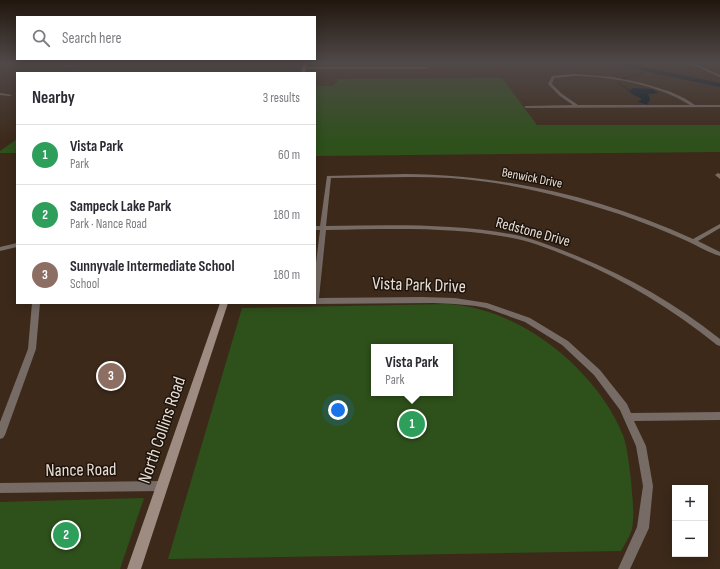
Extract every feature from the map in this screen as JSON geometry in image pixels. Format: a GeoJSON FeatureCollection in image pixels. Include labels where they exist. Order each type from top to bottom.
{"type":"FeatureCollection","features":[{"type":"Feature","properties":{"kind":"street"},"geometry":{"type":"LineString","coordinates":[[554,89],[560,95],[577,106]]}},
{"type":"Feature","properties":{"kind":"street"},"geometry":{"type":"LineString","coordinates":[[660,89],[674,93],[694,106]]}},
{"type":"Feature","properties":{"kind":"street"},"geometry":{"type":"LineString","coordinates":[[0,94],[10,95]]}},
{"type":"Feature","properties":{"kind":"street"},"geometry":{"type":"LineString","coordinates":[[526,107],[720,106]]}},
{"type":"Feature","properties":{"kind":"street","name":"Benwick Drive"},"geometry":{"type":"LineString","coordinates":[[324,228],[329,177],[439,177],[514,185],[558,194],[644,221],[694,241],[720,254]]}},
{"type":"Feature","properties":{"kind":"street"},"geometry":{"type":"LineString","coordinates":[[694,241],[720,226]]}},
{"type":"Feature","properties":{"kind":"street","name":"Redstone Drive"},"geometry":{"type":"LineString","coordinates":[[316,228],[423,228],[473,231],[510,236],[547,246],[598,266],[648,292],[699,326],[720,343]]}},
{"type":"Feature","properties":{"kind":"street"},"geometry":{"type":"LineString","coordinates":[[316,293],[324,228]]}},
{"type":"Feature","properties":{"kind":"street"},"geometry":{"type":"LineString","coordinates":[[0,249],[16,245]]}},
{"type":"Feature","properties":{"kind":"street","name":"Vista Park Drive"},"geometry":{"type":"LineString","coordinates":[[316,301],[447,300],[488,306],[510,313],[542,328],[570,347],[591,365],[611,389],[629,417],[640,444],[647,473],[649,497],[641,537],[632,557],[624,569]]}},
{"type":"Feature","properties":{"kind":"street"},"geometry":{"type":"LineString","coordinates":[[0,435],[32,349],[36,304]]}},
{"type":"Feature","properties":{"kind":"street","name":"North Collins Road"},"geometry":{"type":"LineString","coordinates":[[134,569],[224,304]]}},
{"type":"Feature","properties":{"kind":"street"},"geometry":{"type":"LineString","coordinates":[[629,417],[720,416]]}},
{"type":"Feature","properties":{"kind":"street","name":"Nance Road"},"geometry":{"type":"LineString","coordinates":[[0,488],[162,486]]}},
{"type":"Feature","properties":{"kind":"green space"},"geometry":{"type":"Polygon","coordinates":[[[316,89],[510,89],[537,125],[720,125],[720,152],[316,156],[316,89]]]}},
{"type":"Feature","properties":{"kind":"green space"},"geometry":{"type":"Polygon","coordinates":[[[16,140],[16,153],[0,153],[0,151],[16,140]]]}},
{"type":"Feature","properties":{"kind":"green space"},"geometry":{"type":"Polygon","coordinates":[[[448,304],[475,308],[502,317],[528,330],[552,346],[575,366],[594,387],[611,411],[625,440],[631,480],[633,517],[631,532],[621,551],[168,559],[242,308],[448,304]]]}},
{"type":"Feature","properties":{"kind":"green space"},"geometry":{"type":"Polygon","coordinates":[[[144,498],[120,569],[0,569],[0,502],[144,498]]]}},
{"type":"Feature","properties":{"kind":"water"},"geometry":{"type":"Polygon","coordinates":[[[632,89],[652,89],[659,93],[648,94],[650,99],[647,103],[649,105],[638,102],[642,99],[629,91],[632,89]]]}},
{"type":"Feature","properties":{"kind":"place","name":"Sunnyvale Intermediate School"},"geometry":{"type":"Point","coordinates":[111,376]}},
{"type":"Feature","properties":{"kind":"place","name":"Vista Park"},"geometry":{"type":"Point","coordinates":[412,424]}},
{"type":"Feature","properties":{"kind":"place","name":"Sampeck Lake Park"},"geometry":{"type":"Point","coordinates":[66,535]}}]}
